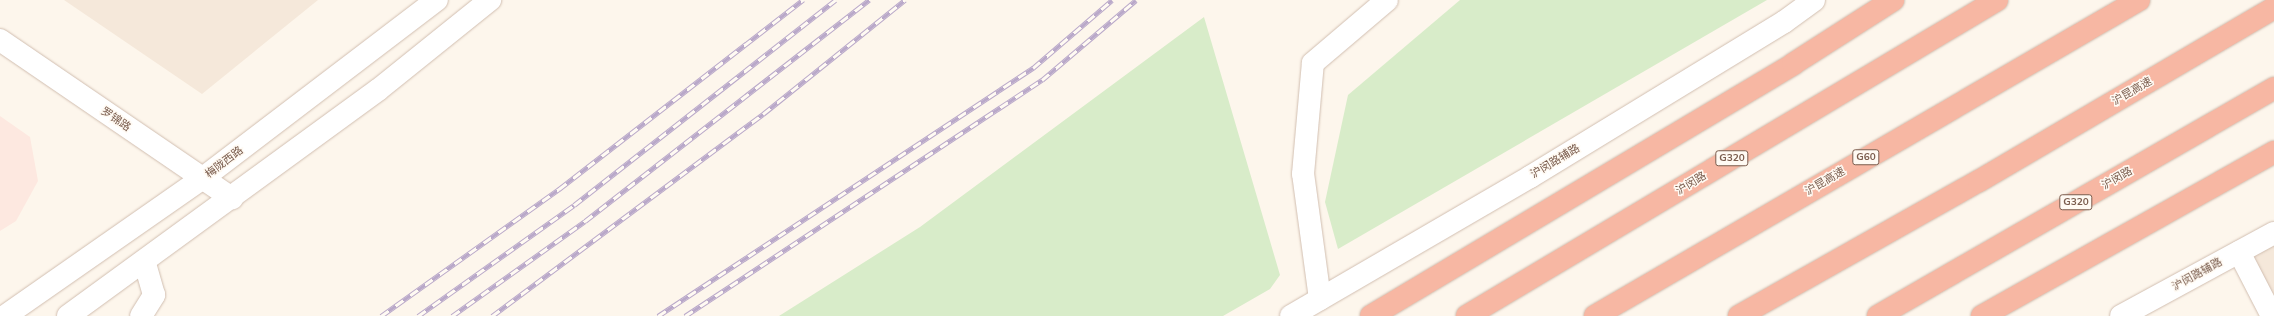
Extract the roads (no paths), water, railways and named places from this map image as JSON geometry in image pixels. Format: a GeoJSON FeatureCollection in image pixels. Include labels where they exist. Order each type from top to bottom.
{"type":"FeatureCollection","features":[{"type":"Feature","properties":{"kind":"highway"},"geometry":{"type":"LineString","coordinates":[[1371,316],[1786,68],[1893,0]]}},
{"type":"Feature","properties":{"kind":"highway","name":"沪闵路"},"geometry":{"type":"LineString","coordinates":[[1467,316],[1997,0]]}},
{"type":"Feature","properties":{"kind":"highway","name":"沪昆高速"},"geometry":{"type":"LineString","coordinates":[[1595,316],[2139,0]]}},
{"type":"Feature","properties":{"kind":"highway","name":"沪昆高速"},"geometry":{"type":"LineString","coordinates":[[1739,316],[1979,182],[2274,8]]}},
{"type":"Feature","properties":{"kind":"highway","name":"沪闵路"},"geometry":{"type":"LineString","coordinates":[[1878,316],[2274,88]]}},
{"type":"Feature","properties":{"kind":"highway"},"geometry":{"type":"LineString","coordinates":[[1982,316],[2271,154]]}},
{"type":"Feature","properties":{"kind":"street","name":"梅陇西路"},"geometry":{"type":"LineString","coordinates":[[5,316],[203,178],[437,0]]}},
{"type":"Feature","properties":{"kind":"street"},"geometry":{"type":"LineString","coordinates":[[68,316],[145,263],[378,90],[490,0]]}},
{"type":"Feature","properties":{"kind":"street"},"geometry":{"type":"LineString","coordinates":[[1320,299],[1303,174],[1313,63],[1386,0]]}},
{"type":"Feature","properties":{"kind":"street","name":"沪闵路辅路"},"geometry":{"type":"LineString","coordinates":[[1291,316],[1530,177],[1784,22],[1814,0]]}},
{"type":"Feature","properties":{"kind":"street","name":"罗锦路"},"geometry":{"type":"LineString","coordinates":[[0,40],[232,198]]}},
{"type":"Feature","properties":{"kind":"street","name":"沪闵路辅路"},"geometry":{"type":"LineString","coordinates":[[2121,316],[2274,233]]}},
{"type":"Feature","properties":{"kind":"street"},"geometry":{"type":"LineString","coordinates":[[2239,252],[2272,316]]}},
{"type":"Feature","properties":{"kind":"street"},"geometry":{"type":"LineString","coordinates":[[141,316],[154,295],[145,263]]}},
{"type":"Feature","properties":{"kind":"railway"},"geometry":{"type":"LineString","coordinates":[[381,316],[559,189],[803,0]]}},
{"type":"Feature","properties":{"kind":"railway"},"geometry":{"type":"LineString","coordinates":[[418,316],[574,205],[835,0]]}},
{"type":"Feature","properties":{"kind":"railway"},"geometry":{"type":"LineString","coordinates":[[452,316],[585,221],[869,0]]}},
{"type":"Feature","properties":{"kind":"railway"},"geometry":{"type":"LineString","coordinates":[[492,316],[763,114],[905,0]]}},
{"type":"Feature","properties":{"kind":"railway"},"geometry":{"type":"LineString","coordinates":[[658,316],[1033,68],[1112,0]]}},
{"type":"Feature","properties":{"kind":"railway"},"geometry":{"type":"LineString","coordinates":[[685,316],[1042,80],[1136,0]]}}]}
